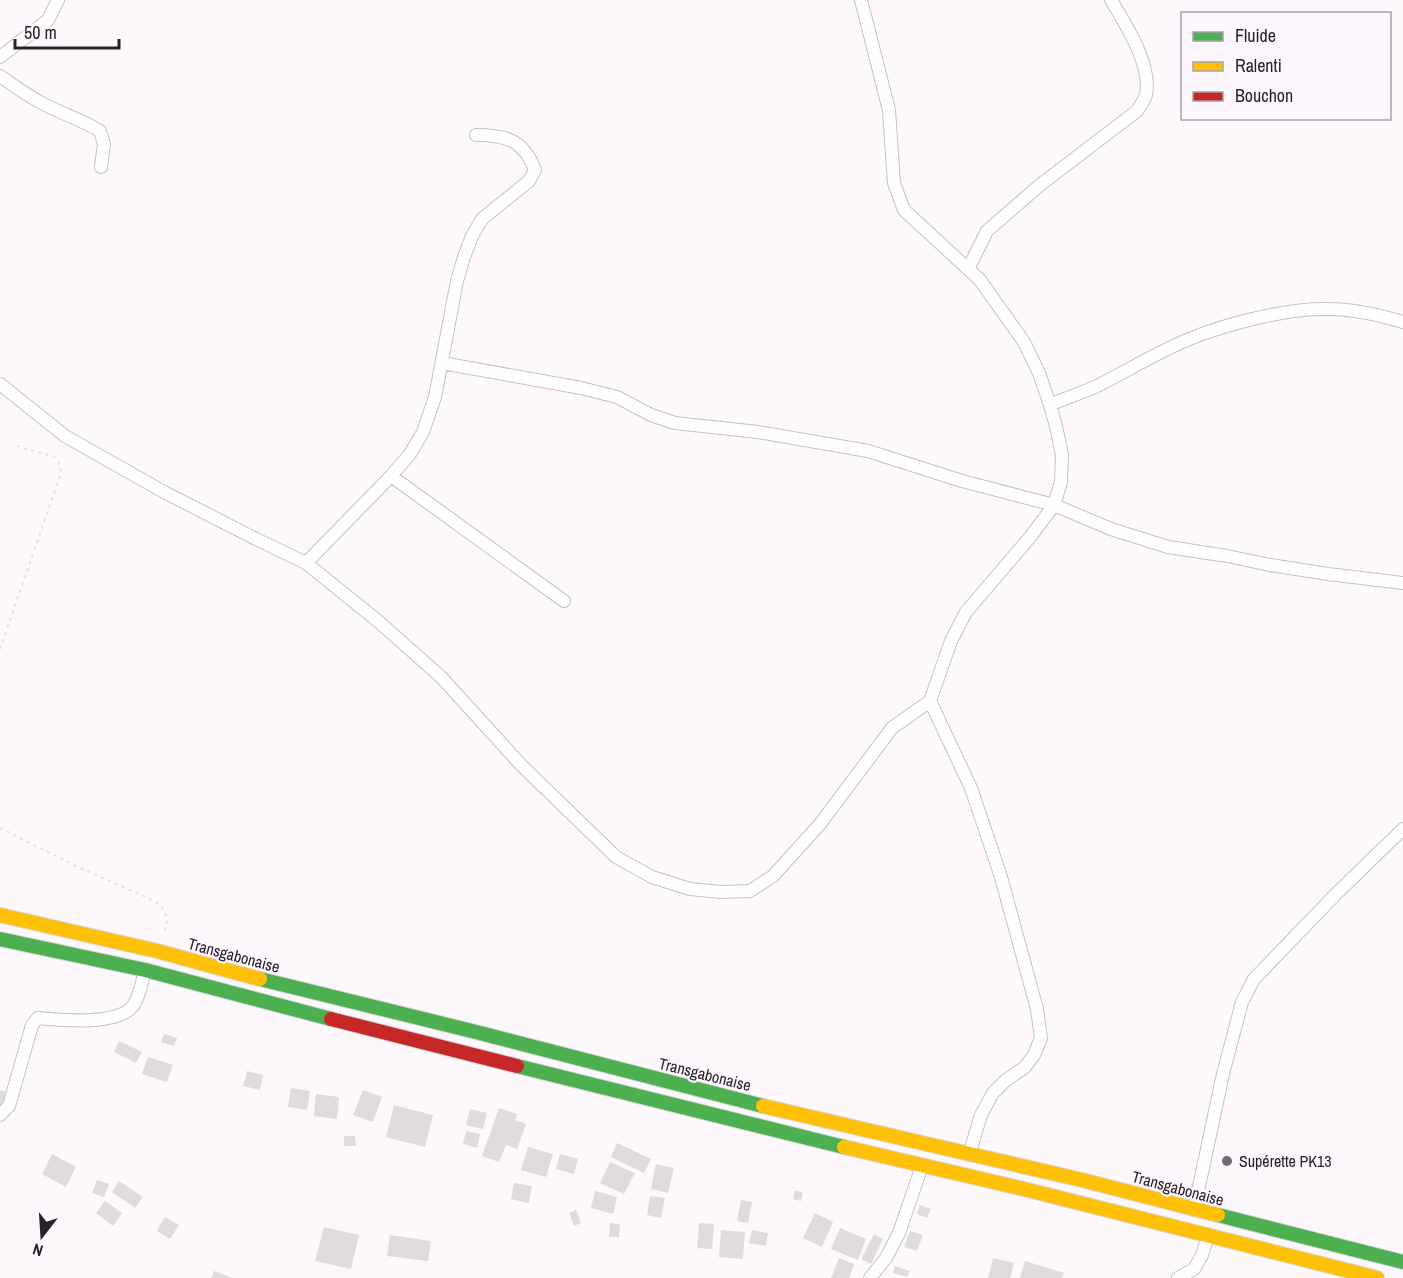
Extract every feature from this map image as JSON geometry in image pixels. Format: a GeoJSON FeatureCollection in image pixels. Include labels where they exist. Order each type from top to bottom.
{"type":"FeatureCollection","features":[{"type":"Feature","properties":{"kind":"highway","name":"Transgabonaise"},"geometry":{"type":"LineString","coordinates":[[0,915],[157,951],[758,1105],[1082,1180],[1403,1262]]}},
{"type":"Feature","properties":{"kind":"highway"},"geometry":{"type":"LineString","coordinates":[[0,939],[145,970],[470,1055],[1024,1189],[1377,1278]]}},
{"type":"Feature","properties":{"kind":"street"},"geometry":{"type":"LineString","coordinates":[[0,57],[48,20],[58,0]]}},
{"type":"Feature","properties":{"kind":"street"},"geometry":{"type":"LineString","coordinates":[[0,384],[65,436],[164,492],[306,563],[380,622],[441,677],[521,765],[616,857],[652,877],[690,889],[721,892],[750,891],[774,876],[820,824],[892,728],[930,701],[951,641],[966,612],[1031,536],[1054,505],[1061,482],[1062,455],[1056,426],[1039,373],[1024,342],[980,280],[903,210],[894,183],[889,110],[861,0]]}},
{"type":"Feature","properties":{"kind":"street"},"geometry":{"type":"LineString","coordinates":[[968,269],[987,231],[1040,185],[1137,111],[1145,98],[1147,84],[1142,59],[1111,0]]}},
{"type":"Feature","properties":{"kind":"street"},"geometry":{"type":"LineString","coordinates":[[0,76],[37,101],[100,131],[104,144],[101,167]]}},
{"type":"Feature","properties":{"kind":"street"},"geometry":{"type":"LineString","coordinates":[[306,563],[391,476],[410,454],[423,432],[435,397],[457,281],[472,236],[482,219],[529,181],[535,170],[530,157],[522,147],[509,139],[495,135],[476,135]]}},
{"type":"Feature","properties":{"kind":"street"},"geometry":{"type":"LineString","coordinates":[[1050,405],[1094,387],[1187,340],[1247,320],[1298,310],[1323,309],[1354,311],[1403,321]]}},
{"type":"Feature","properties":{"kind":"street"},"geometry":{"type":"LineString","coordinates":[[442,363],[617,396],[651,415],[675,423],[758,432],[868,451],[962,481],[1054,505],[1111,529],[1168,547],[1328,574],[1403,583]]}},
{"type":"Feature","properties":{"kind":"street"},"geometry":{"type":"LineString","coordinates":[[391,476],[564,601]]}},
{"type":"Feature","properties":{"kind":"street"},"geometry":{"type":"LineString","coordinates":[[930,701],[971,788],[1001,877],[1037,1009],[1041,1038],[1034,1055],[1025,1067],[993,1093],[981,1115],[969,1155]]}},
{"type":"Feature","properties":{"kind":"street"},"geometry":{"type":"LineString","coordinates":[[1194,1210],[1223,1074],[1242,1002],[1254,979],[1403,829]]}},
{"type":"Feature","properties":{"kind":"street"},"geometry":{"type":"LineString","coordinates":[[0,1115],[9,1106],[32,1025],[38,1018],[89,1020],[121,1014],[131,1009],[145,970]]}},
{"type":"Feature","properties":{"kind":"street"},"geometry":{"type":"LineString","coordinates":[[870,1278],[886,1258],[899,1233],[922,1166]]}},
{"type":"Feature","properties":{"kind":"street"},"geometry":{"type":"LineString","coordinates":[[1178,1278],[1194,1269],[1202,1255],[1208,1236]]}},
{"type":"Feature","properties":{"kind":"path"},"geometry":{"type":"LineString","coordinates":[[0,649],[62,473],[60,464],[52,456],[13,445]]}},
{"type":"Feature","properties":{"kind":"path"},"geometry":{"type":"LineString","coordinates":[[0,828],[160,905],[165,912],[166,922],[165,932],[157,951]]}},
{"type":"Feature","properties":{"kind":"building"},"geometry":{"type":"Polygon","coordinates":[[[164,1034],[177,1038],[174,1046],[161,1042],[164,1034]]]}},
{"type":"Feature","properties":{"kind":"building"},"geometry":{"type":"Polygon","coordinates":[[[119,1041],[142,1052],[136,1063],[114,1052],[119,1041]]]}},
{"type":"Feature","properties":{"kind":"building"},"geometry":{"type":"Polygon","coordinates":[[[148,1057],[173,1065],[167,1082],[142,1074],[148,1057]]]}},
{"type":"Feature","properties":{"kind":"building"},"geometry":{"type":"Polygon","coordinates":[[[247,1071],[263,1075],[260,1090],[243,1086],[247,1071]]]}},
{"type":"Feature","properties":{"kind":"building"},"geometry":{"type":"Polygon","coordinates":[[[291,1088],[310,1091],[307,1110],[288,1107],[291,1088]]]}},
{"type":"Feature","properties":{"kind":"building"},"geometry":{"type":"Polygon","coordinates":[[[0,1090],[6,1092],[2,1106],[0,1105],[0,1090]]]}},
{"type":"Feature","properties":{"kind":"building"},"geometry":{"type":"Polygon","coordinates":[[[363,1090],[382,1097],[373,1122],[353,1115],[363,1090]]]}},
{"type":"Feature","properties":{"kind":"building"},"geometry":{"type":"Polygon","coordinates":[[[316,1094],[339,1097],[337,1119],[314,1116],[316,1094]]]}},
{"type":"Feature","properties":{"kind":"building"},"geometry":{"type":"Polygon","coordinates":[[[394,1105],[433,1115],[425,1147],[386,1137],[394,1105]]]}},
{"type":"Feature","properties":{"kind":"building"},"geometry":{"type":"Polygon","coordinates":[[[499,1108],[517,1114],[515,1120],[526,1124],[517,1149],[506,1145],[499,1162],[482,1156],[499,1108]]]}},
{"type":"Feature","properties":{"kind":"building"},"geometry":{"type":"Polygon","coordinates":[[[470,1109],[487,1113],[483,1129],[466,1125],[470,1109]]]}},
{"type":"Feature","properties":{"kind":"building"},"geometry":{"type":"Polygon","coordinates":[[[466,1131],[480,1134],[477,1148],[463,1144],[466,1131]]]}},
{"type":"Feature","properties":{"kind":"building"},"geometry":{"type":"Polygon","coordinates":[[[344,1136],[355,1136],[356,1146],[344,1146],[344,1136]]]}},
{"type":"Feature","properties":{"kind":"building"},"geometry":{"type":"Polygon","coordinates":[[[617,1143],[651,1159],[644,1173],[611,1157],[617,1143]]]}},
{"type":"Feature","properties":{"kind":"building"},"geometry":{"type":"Polygon","coordinates":[[[528,1147],[553,1154],[546,1177],[521,1170],[528,1147]]]}},
{"type":"Feature","properties":{"kind":"building"},"geometry":{"type":"Polygon","coordinates":[[[52,1154],[76,1167],[66,1187],[42,1174],[52,1154]]]}},
{"type":"Feature","properties":{"kind":"building"},"geometry":{"type":"Polygon","coordinates":[[[560,1154],[578,1159],[574,1174],[556,1169],[560,1154]]]}},
{"type":"Feature","properties":{"kind":"building"},"geometry":{"type":"Polygon","coordinates":[[[610,1162],[635,1173],[624,1194],[600,1183],[610,1162]]]}},
{"type":"Feature","properties":{"kind":"building"},"geometry":{"type":"Polygon","coordinates":[[[656,1164],[674,1168],[668,1193],[651,1189],[656,1164]]]}},
{"type":"Feature","properties":{"kind":"building"},"geometry":{"type":"Polygon","coordinates":[[[97,1180],[109,1184],[104,1197],[92,1193],[97,1180]]]}},
{"type":"Feature","properties":{"kind":"building"},"geometry":{"type":"Polygon","coordinates":[[[119,1181],[143,1197],[135,1208],[112,1192],[119,1181]]]}},
{"type":"Feature","properties":{"kind":"building"},"geometry":{"type":"Polygon","coordinates":[[[514,1183],[532,1186],[529,1203],[511,1199],[514,1183]]]}},
{"type":"Feature","properties":{"kind":"building"},"geometry":{"type":"Polygon","coordinates":[[[795,1190],[803,1193],[801,1201],[793,1199],[795,1190]]]}},
{"type":"Feature","properties":{"kind":"building"},"geometry":{"type":"Polygon","coordinates":[[[595,1191],[617,1197],[613,1214],[591,1208],[595,1191]]]}},
{"type":"Feature","properties":{"kind":"building"},"geometry":{"type":"Polygon","coordinates":[[[650,1196],[665,1198],[661,1218],[647,1215],[650,1196]]]}},
{"type":"Feature","properties":{"kind":"building"},"geometry":{"type":"Polygon","coordinates":[[[741,1200],[752,1202],[748,1223],[737,1221],[741,1200]]]}},
{"type":"Feature","properties":{"kind":"building"},"geometry":{"type":"Polygon","coordinates":[[[105,1201],[122,1213],[113,1226],[96,1213],[105,1201]]]}},
{"type":"Feature","properties":{"kind":"building"},"geometry":{"type":"Polygon","coordinates":[[[920,1205],[931,1209],[927,1218],[917,1214],[920,1205]]]}},
{"type":"Feature","properties":{"kind":"building"},"geometry":{"type":"Polygon","coordinates":[[[576,1210],[581,1223],[574,1226],[569,1213],[576,1210]]]}},
{"type":"Feature","properties":{"kind":"building"},"geometry":{"type":"Polygon","coordinates":[[[815,1213],[833,1222],[822,1247],[803,1238],[815,1213]]]}},
{"type":"Feature","properties":{"kind":"building"},"geometry":{"type":"Polygon","coordinates":[[[165,1217],[179,1225],[170,1239],[157,1231],[165,1217]]]}},
{"type":"Feature","properties":{"kind":"building"},"geometry":{"type":"Polygon","coordinates":[[[610,1223],[620,1224],[619,1237],[609,1237],[610,1223]]]}},
{"type":"Feature","properties":{"kind":"building"},"geometry":{"type":"Polygon","coordinates":[[[699,1223],[714,1224],[712,1249],[697,1248],[699,1223]]]}},
{"type":"Feature","properties":{"kind":"building"},"geometry":{"type":"Polygon","coordinates":[[[324,1227],[359,1235],[351,1269],[315,1261],[324,1227]]]}},
{"type":"Feature","properties":{"kind":"building"},"geometry":{"type":"Polygon","coordinates":[[[840,1228],[866,1239],[858,1260],[831,1249],[840,1228]]]}},
{"type":"Feature","properties":{"kind":"building"},"geometry":{"type":"Polygon","coordinates":[[[721,1230],[745,1232],[743,1259],[719,1257],[721,1230]]]}},
{"type":"Feature","properties":{"kind":"building"},"geometry":{"type":"Polygon","coordinates":[[[752,1230],[768,1233],[766,1246],[749,1243],[752,1230]]]}},
{"type":"Feature","properties":{"kind":"building"},"geometry":{"type":"Polygon","coordinates":[[[910,1231],[923,1235],[917,1251],[904,1247],[910,1231]]]}},
{"type":"Feature","properties":{"kind":"building"},"geometry":{"type":"Polygon","coordinates":[[[874,1234],[883,1239],[871,1264],[861,1259],[874,1234]]]}},
{"type":"Feature","properties":{"kind":"building"},"geometry":{"type":"Polygon","coordinates":[[[390,1235],[431,1241],[428,1261],[387,1256],[390,1235]]]}},
{"type":"Feature","properties":{"kind":"building"},"geometry":{"type":"Polygon","coordinates":[[[839,1258],[854,1264],[849,1278],[831,1278],[839,1258]]]}},
{"type":"Feature","properties":{"kind":"building"},"geometry":{"type":"Polygon","coordinates":[[[993,1258],[1014,1263],[1010,1278],[988,1278],[993,1258]]]}},
{"type":"Feature","properties":{"kind":"building"},"geometry":{"type":"Polygon","coordinates":[[[1025,1261],[1064,1273],[1062,1278],[1020,1278],[1025,1261]]]}},
{"type":"Feature","properties":{"kind":"building"},"geometry":{"type":"Polygon","coordinates":[[[895,1266],[910,1271],[907,1277],[893,1273],[895,1266]]]}},
{"type":"Feature","properties":{"kind":"building"},"geometry":{"type":"Polygon","coordinates":[[[214,1271],[233,1278],[211,1278],[214,1271]]]}},
{"type":"Feature","properties":{"kind":"traffic: fast"},"geometry":{"type":"LineString","coordinates":[[0,939],[145,970],[331,1019]]}},
{"type":"Feature","properties":{"kind":"traffic: fast"},"geometry":{"type":"LineString","coordinates":[[260,979],[763,1106]]}},
{"type":"Feature","properties":{"kind":"traffic: fast"},"geometry":{"type":"LineString","coordinates":[[517,1066],[844,1147]]}},
{"type":"Feature","properties":{"kind":"traffic: fast"},"geometry":{"type":"LineString","coordinates":[[1218,1215],[1403,1262]]}},
{"type":"Feature","properties":{"kind":"traffic: slow"},"geometry":{"type":"LineString","coordinates":[[0,915],[157,951],[260,979]]}},
{"type":"Feature","properties":{"kind":"traffic: slow"},"geometry":{"type":"LineString","coordinates":[[763,1106],[1082,1180],[1218,1215]]}},
{"type":"Feature","properties":{"kind":"traffic: slow"},"geometry":{"type":"LineString","coordinates":[[844,1147],[1024,1189],[1377,1278]]}},
{"type":"Feature","properties":{"kind":"traffic: jam"},"geometry":{"type":"LineString","coordinates":[[331,1019],[517,1066]]}},
{"type":"Feature","properties":{"kind":"place","name":"Supérette PK13"},"geometry":{"type":"Point","coordinates":[1227,1161]}}]}
